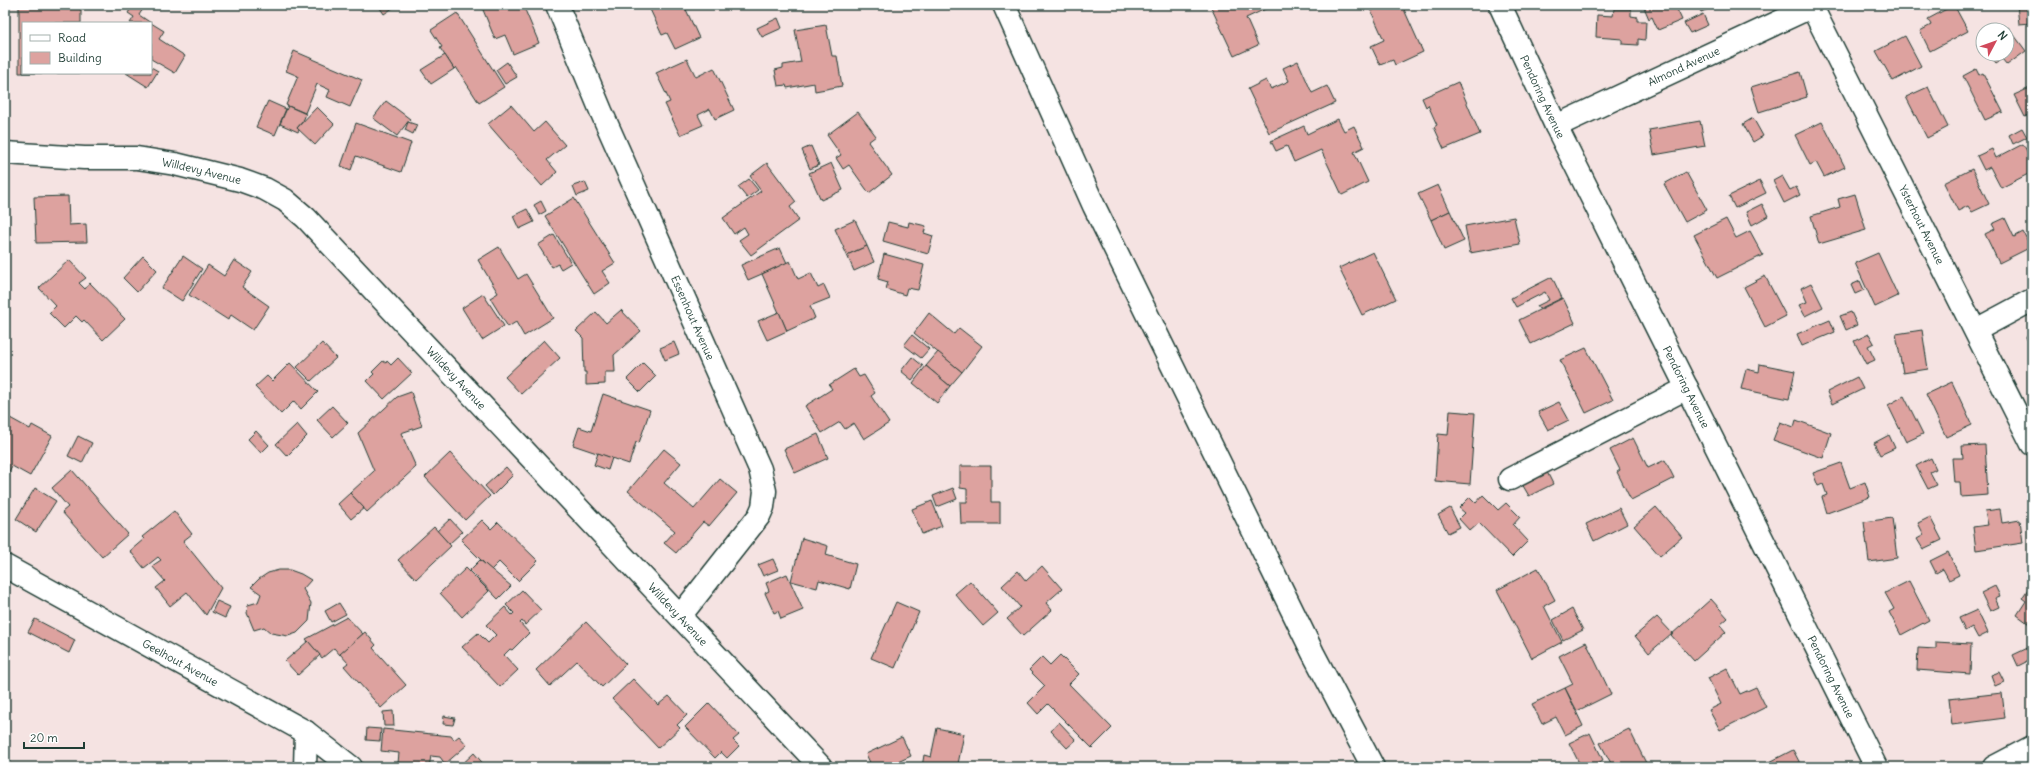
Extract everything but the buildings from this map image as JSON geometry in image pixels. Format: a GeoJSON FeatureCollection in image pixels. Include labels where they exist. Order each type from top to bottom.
{"type":"FeatureCollection","features":[{"type":"Feature","properties":{"kind":"main road","name":"Essenhout Avenue"},"geometry":{"type":"LineString","coordinates":[[557,5],[601,111],[750,446],[764,485],[764,499],[759,516],[680,615]]}},
{"type":"Feature","properties":{"kind":"main road"},"geometry":{"type":"LineString","coordinates":[[1004,5],[1094,206],[1313,653],[1373,767]]}},
{"type":"Feature","properties":{"kind":"main road","name":"Pendoring Avenue"},"geometry":{"type":"LineString","coordinates":[[1500,5],[1556,126],[1876,767]]}},
{"type":"Feature","properties":{"kind":"main road","name":"Almond Avenue"},"geometry":{"type":"LineString","coordinates":[[1556,126],[1811,6]]}},
{"type":"Feature","properties":{"kind":"main road","name":"Ysterhout Avenue"},"geometry":{"type":"LineString","coordinates":[[1811,6],[1976,330],[2032,444]]}},
{"type":"Feature","properties":{"kind":"main road","name":"Willdevy Avenue"},"geometry":{"type":"LineString","coordinates":[[5,153],[84,158],[137,158],[175,164],[240,180],[265,189],[285,200],[311,224],[680,615],[821,767]]}},
{"type":"Feature","properties":{"kind":"main road"},"geometry":{"type":"LineString","coordinates":[[1976,330],[2032,300]]}},
{"type":"Feature","properties":{"kind":"main road"},"geometry":{"type":"LineString","coordinates":[[1510,479],[1687,388]]}},
{"type":"Feature","properties":{"kind":"main road","name":"Geelhout Avenue"},"geometry":{"type":"LineString","coordinates":[[5,566],[306,732],[351,767]]}},
{"type":"Feature","properties":{"kind":"main road"},"geometry":{"type":"LineString","coordinates":[[305,767],[306,732]]}},
{"type":"Feature","properties":{"kind":"main road"},"geometry":{"type":"LineString","coordinates":[[1994,767],[2032,747]]}}]}
